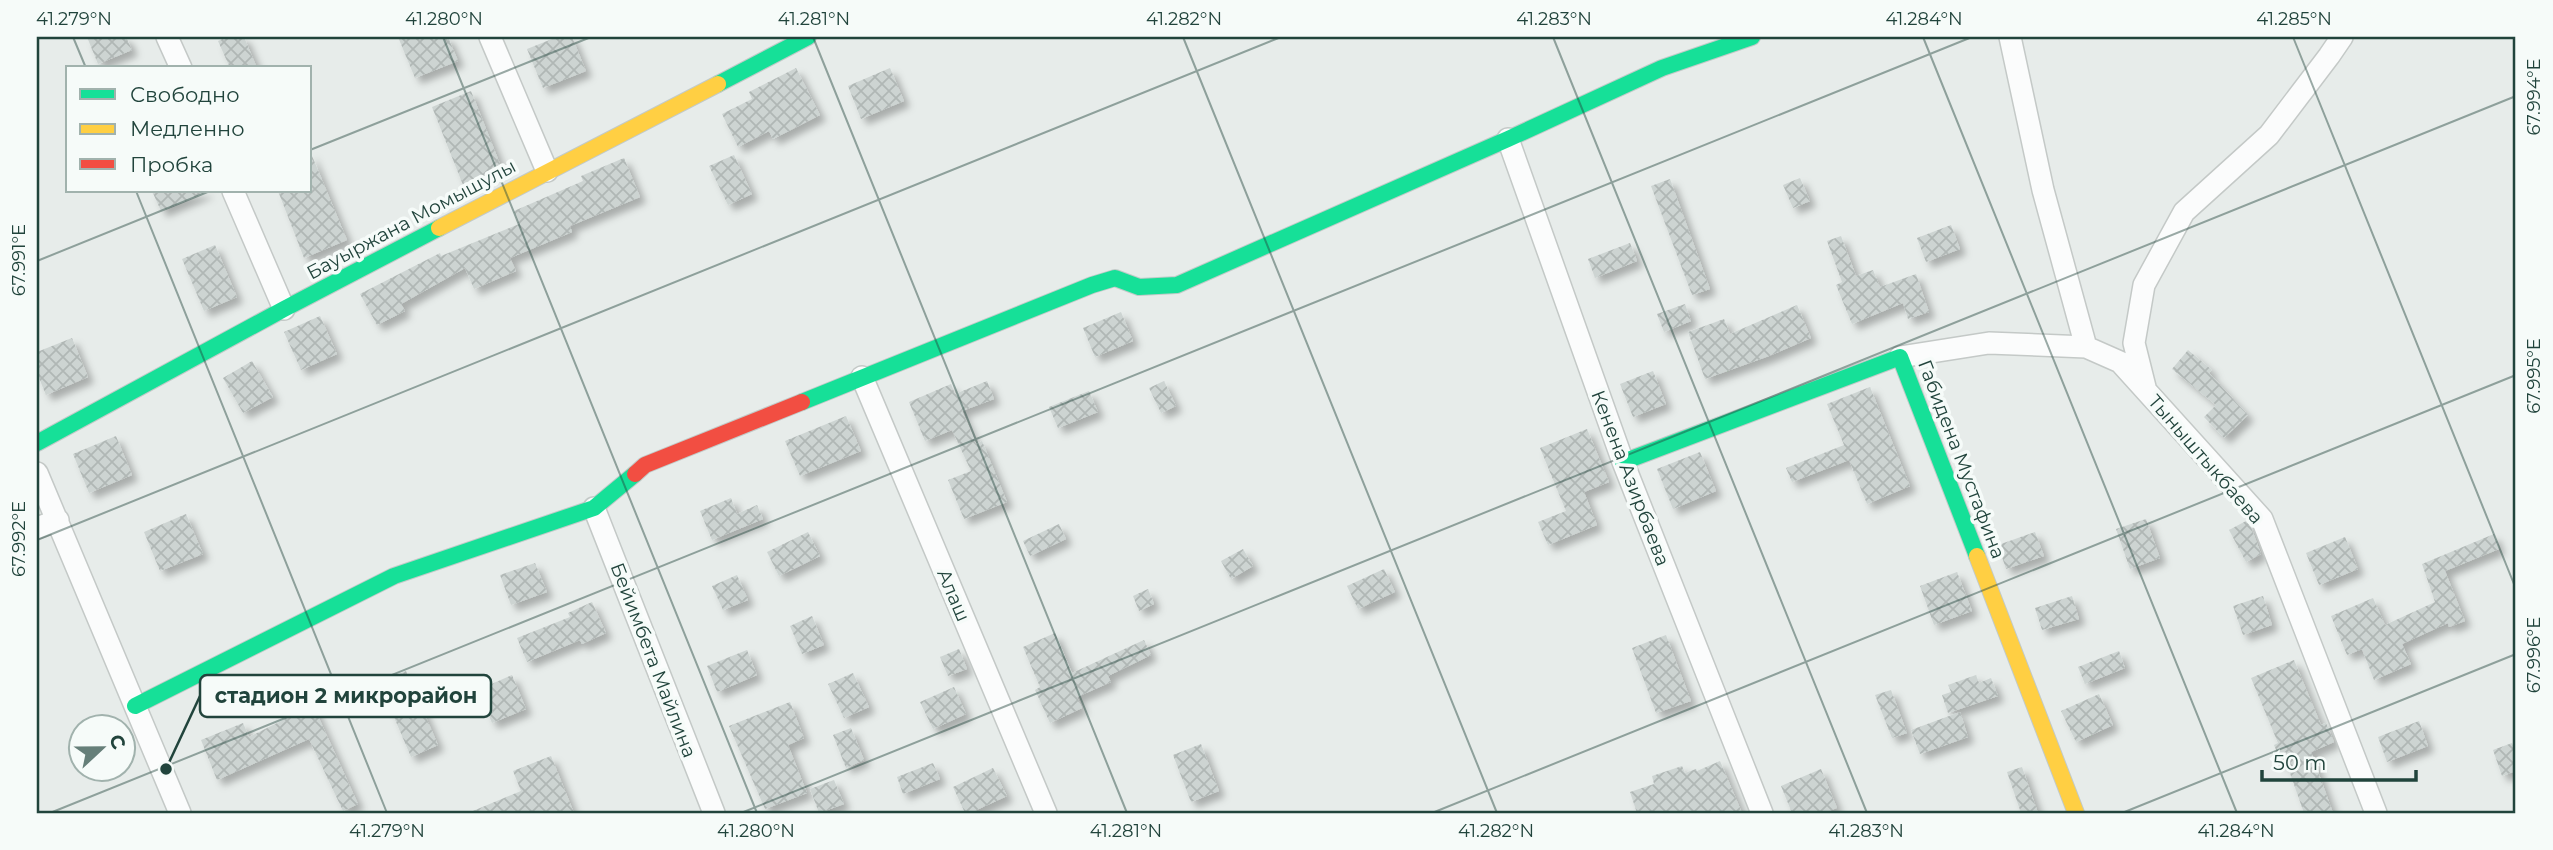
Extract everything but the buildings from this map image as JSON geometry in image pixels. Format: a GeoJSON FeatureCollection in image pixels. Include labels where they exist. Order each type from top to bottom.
{"type":"FeatureCollection","features":[{"type":"Feature","properties":{"kind":"street"},"geometry":{"type":"LineString","coordinates":[[167,37],[180,66]]}},
{"type":"Feature","properties":{"kind":"street"},"geometry":{"type":"LineString","coordinates":[[490,37],[547,171]]}},
{"type":"Feature","properties":{"kind":"street"},"geometry":{"type":"LineString","coordinates":[[135,706],[394,576],[594,508],[645,465],[1092,285],[1115,278],[1139,287],[1177,285],[1662,68],[1752,37]]}},
{"type":"Feature","properties":{"kind":"street"},"geometry":{"type":"LineString","coordinates":[[2010,37],[2043,190],[2086,347]]}},
{"type":"Feature","properties":{"kind":"street"},"geometry":{"type":"LineString","coordinates":[[2145,389],[2134,343],[2144,285],[2184,212],[2269,135],[2342,37]]}},
{"type":"Feature","properties":{"kind":"street","name":"Бауыржана Момышулы"},"geometry":{"type":"LineString","coordinates":[[37,443],[284,309],[798,39]]}},
{"type":"Feature","properties":{"kind":"street","name":"Кенена Азирбаева"},"geometry":{"type":"LineString","coordinates":[[1508,139],[1623,462],[1762,813]]}},
{"type":"Feature","properties":{"kind":"street"},"geometry":{"type":"LineString","coordinates":[[233,192],[284,309]]}},
{"type":"Feature","properties":{"kind":"street","name":"Тыныштыкбаева"},"geometry":{"type":"LineString","coordinates":[[1900,357],[1990,343],[2086,347],[2120,362],[2262,519],[2376,813]]}},
{"type":"Feature","properties":{"kind":"street","name":"Габидена Мустафина"},"geometry":{"type":"LineString","coordinates":[[1623,462],[1900,357],[2076,813]]}},
{"type":"Feature","properties":{"kind":"street","name":"Алаш"},"geometry":{"type":"LineString","coordinates":[[862,377],[1046,813]]}},
{"type":"Feature","properties":{"kind":"street"},"geometry":{"type":"LineString","coordinates":[[37,473],[180,813]]}},
{"type":"Feature","properties":{"kind":"street","name":"Бейимбета Майлина"},"geometry":{"type":"LineString","coordinates":[[594,508],[714,813]]}},
{"type":"Feature","properties":{"kind":"street"},"geometry":{"type":"LineString","coordinates":[[37,528],[58,520]]}},
{"type":"Feature","properties":{"kind":"traffic: fast"},"geometry":{"type":"LineString","coordinates":[[718,84],[808,37]]}},
{"type":"Feature","properties":{"kind":"traffic: fast"},"geometry":{"type":"LineString","coordinates":[[802,402],[1092,285],[1115,278],[1139,287],[1177,285],[1662,68],[1752,37]]}},
{"type":"Feature","properties":{"kind":"traffic: fast"},"geometry":{"type":"LineString","coordinates":[[37,443],[439,228]]}},
{"type":"Feature","properties":{"kind":"traffic: fast"},"geometry":{"type":"LineString","coordinates":[[1623,462],[1900,357],[1977,556]]}},
{"type":"Feature","properties":{"kind":"traffic: fast"},"geometry":{"type":"LineString","coordinates":[[135,706],[394,576],[594,508],[635,474]]}},
{"type":"Feature","properties":{"kind":"traffic: slow"},"geometry":{"type":"LineString","coordinates":[[439,228],[718,84]]}},
{"type":"Feature","properties":{"kind":"traffic: slow"},"geometry":{"type":"LineString","coordinates":[[1977,556],[2076,813]]}},
{"type":"Feature","properties":{"kind":"traffic: jam"},"geometry":{"type":"LineString","coordinates":[[635,474],[645,465],[802,402]]}},
{"type":"Feature","properties":{"kind":"place","name":"стадион 2 микрорайон"},"geometry":{"type":"Point","coordinates":[166,769]}}]}
